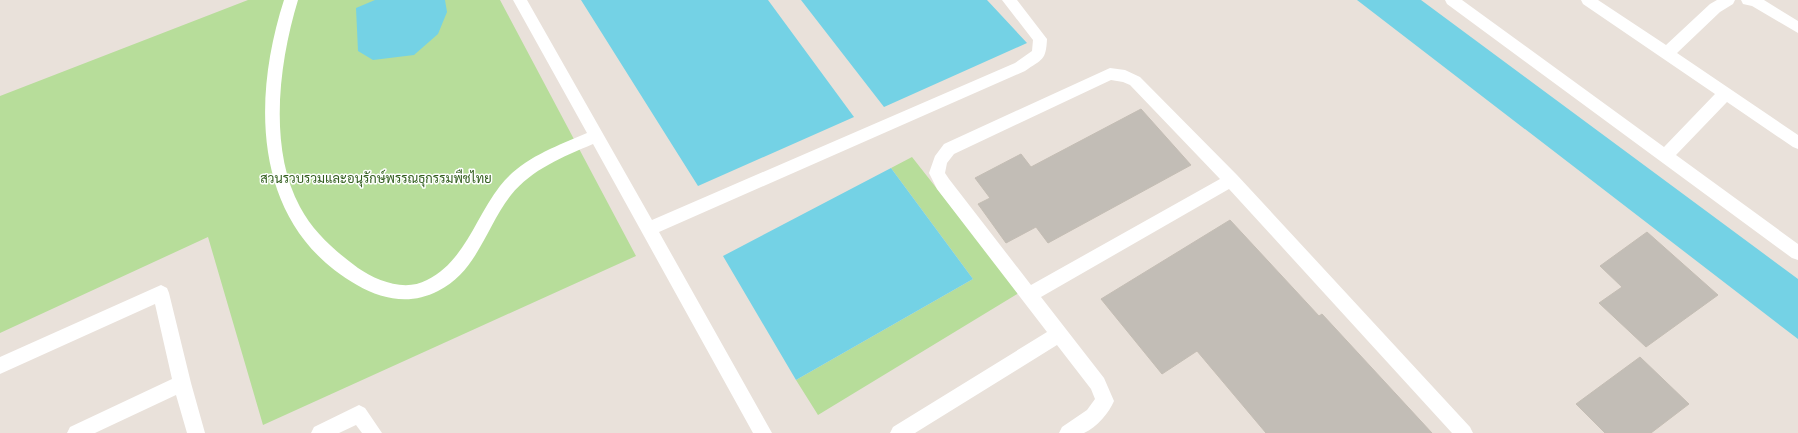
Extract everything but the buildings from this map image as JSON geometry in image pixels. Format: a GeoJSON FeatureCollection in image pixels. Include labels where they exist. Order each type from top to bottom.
{"type":"FeatureCollection","features":[{"type":"Feature","properties":{"kind":"lane"},"geometry":{"type":"LineString","coordinates":[[291,0],[285,18],[274,80],[272,137],[277,170],[287,198],[302,224],[315,242],[331,258],[368,283],[385,291],[400,293],[416,291],[436,283],[462,262],[504,194],[516,178],[547,157],[596,136]]}},
{"type":"Feature","properties":{"kind":"lane"},"geometry":{"type":"LineString","coordinates":[[520,0],[763,433]]}},
{"type":"Feature","properties":{"kind":"lane"},"geometry":{"type":"LineString","coordinates":[[648,229],[1020,67],[1039,54],[1040,39],[1010,0]]}},
{"type":"Feature","properties":{"kind":"lane"},"geometry":{"type":"LineString","coordinates":[[1452,0],[1798,253]]}},
{"type":"Feature","properties":{"kind":"lane"},"geometry":{"type":"LineString","coordinates":[[1588,0],[1726,93],[1796,138]]}},
{"type":"Feature","properties":{"kind":"lane"},"geometry":{"type":"LineString","coordinates":[[1667,53],[1715,8],[1728,0]]}},
{"type":"Feature","properties":{"kind":"lane"},"geometry":{"type":"LineString","coordinates":[[1748,0],[1756,2],[1798,28]]}},
{"type":"Feature","properties":{"kind":"lane"},"geometry":{"type":"LineString","coordinates":[[1068,433],[1093,416],[1104,401],[1098,384],[937,173],[940,161],[949,149],[1110,74],[1125,76],[1135,80],[1231,180],[1464,433]]}},
{"type":"Feature","properties":{"kind":"lane"},"geometry":{"type":"LineString","coordinates":[[1665,156],[1726,93]]}},
{"type":"Feature","properties":{"kind":"lane"},"geometry":{"type":"LineString","coordinates":[[1029,295],[1231,180]]}},
{"type":"Feature","properties":{"kind":"lane"},"geometry":{"type":"LineString","coordinates":[[0,366],[161,293],[182,383],[196,433]]}},
{"type":"Feature","properties":{"kind":"lane"},"geometry":{"type":"LineString","coordinates":[[899,433],[1060,334]]}},
{"type":"Feature","properties":{"kind":"lane"},"geometry":{"type":"LineString","coordinates":[[76,433],[182,383]]}},
{"type":"Feature","properties":{"kind":"lane"},"geometry":{"type":"LineString","coordinates":[[320,433],[359,414],[373,433]]}},
{"type":"Feature","properties":{"kind":"green space","name":"สวนรวบรวมและอนุรักษ์พรรณธุกรรมพืชไทย"},"geometry":{"type":"Polygon","coordinates":[[[248,0],[500,0],[636,256],[263,425],[208,237],[0,333],[0,96],[248,0]]]}},
{"type":"Feature","properties":{"kind":"green space"},"geometry":{"type":"Polygon","coordinates":[[[912,157],[1019,293],[818,415],[796,380],[973,279],[891,168],[912,157]]]}},
{"type":"Feature","properties":{"kind":"water"},"geometry":{"type":"Polygon","coordinates":[[[375,0],[445,0],[447,12],[438,34],[414,55],[373,60],[358,51],[356,8],[375,0]]]}},
{"type":"Feature","properties":{"kind":"water"},"geometry":{"type":"Polygon","coordinates":[[[581,0],[768,0],[854,117],[698,186],[581,0]]]}},
{"type":"Feature","properties":{"kind":"water"},"geometry":{"type":"Polygon","coordinates":[[[801,0],[987,0],[1027,43],[884,107],[801,0]]]}},
{"type":"Feature","properties":{"kind":"water"},"geometry":{"type":"Polygon","coordinates":[[[1357,0],[1421,0],[1798,279],[1798,339],[1357,0]]]}},
{"type":"Feature","properties":{"kind":"water"},"geometry":{"type":"Polygon","coordinates":[[[891,168],[973,279],[796,380],[723,256],[891,168]]]}}]}
